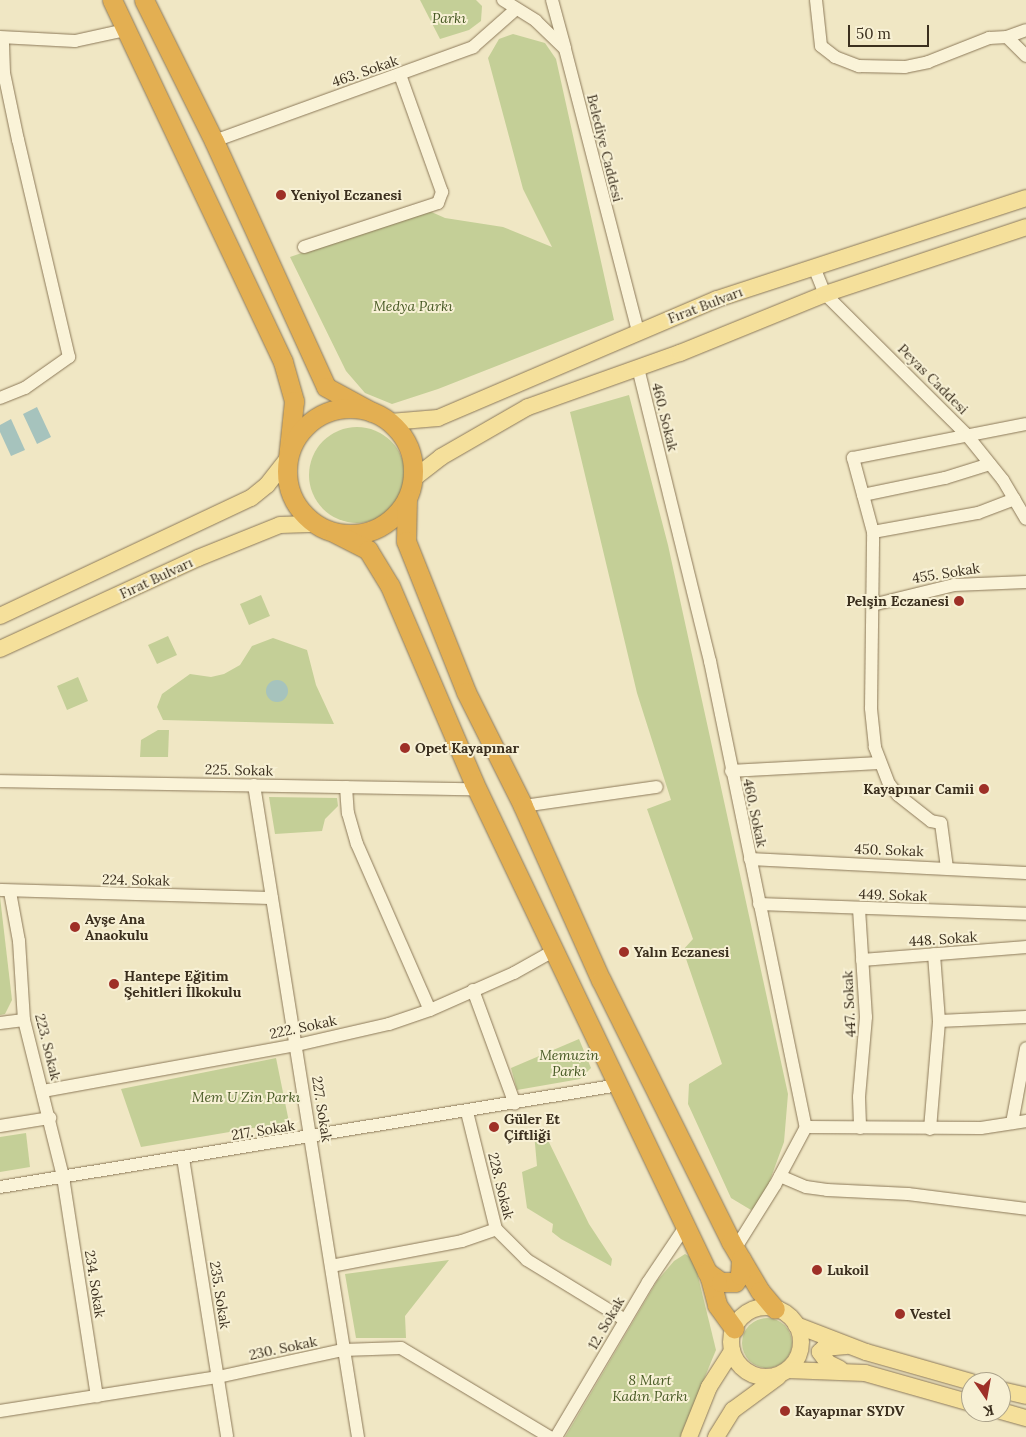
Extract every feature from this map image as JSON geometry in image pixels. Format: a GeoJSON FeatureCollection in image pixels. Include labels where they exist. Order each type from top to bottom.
{"type":"FeatureCollection","features":[{"type":"Feature","properties":{"kind":"highway"},"geometry":{"type":"LineString","coordinates":[[112,0],[283,362],[294,400],[287,477],[291,496],[301,512],[316,524],[368,550],[390,586],[477,789],[707,1272],[717,1304],[734,1328]]}},
{"type":"Feature","properties":{"kind":"highway"},"geometry":{"type":"LineString","coordinates":[[144,0],[214,141],[326,387],[390,422],[407,445],[412,458],[413,479],[407,499],[406,541],[466,692],[523,806],[601,980],[738,1254],[760,1291],[775,1309]]}},
{"type":"Feature","properties":{"kind":"highway"},"geometry":{"type":"LineString","coordinates":[[288,458],[296,438],[310,422],[329,412],[350,408],[372,412]]}},
{"type":"Feature","properties":{"kind":"highway"},"geometry":{"type":"LineString","coordinates":[[335,533],[356,534],[377,529],[394,516],[407,499]]}},
{"type":"Feature","properties":{"kind":"highway"},"geometry":{"type":"LineString","coordinates":[[707,1272],[721,1282],[735,1282],[740,1276],[738,1254]]}},
{"type":"Feature","properties":{"kind":"main road","name":"Fırat Bulvarı"},"geometry":{"type":"LineString","coordinates":[[390,422],[438,418],[638,331],[717,299],[1026,198]]}},
{"type":"Feature","properties":{"kind":"main road"},"geometry":{"type":"LineString","coordinates":[[413,479],[441,457],[528,407],[638,368],[825,294],[1026,227]]}},
{"type":"Feature","properties":{"kind":"main road"},"geometry":{"type":"LineString","coordinates":[[0,616],[252,498],[267,485],[288,458]]}},
{"type":"Feature","properties":{"kind":"main road","name":"Fırat Bulvarı"},"geometry":{"type":"LineString","coordinates":[[0,649],[198,558],[280,525],[316,524]]}},
{"type":"Feature","properties":{"kind":"main road"},"geometry":{"type":"LineString","coordinates":[[961,1379],[851,1346],[796,1325],[775,1309],[756,1309],[747,1313],[734,1328],[732,1351],[736,1361],[752,1375],[763,1377],[785,1372],[845,1371],[865,1374],[961,1400]]}},
{"type":"Feature","properties":{"kind":"main road"},"geometry":{"type":"LineString","coordinates":[[716,1437],[733,1410],[785,1372],[800,1354],[800,1334],[796,1325]]}},
{"type":"Feature","properties":{"kind":"main road"},"geometry":{"type":"LineString","coordinates":[[845,1371],[828,1363],[820,1352],[824,1348],[851,1346]]}},
{"type":"Feature","properties":{"kind":"main road"},"geometry":{"type":"LineString","coordinates":[[689,1437],[709,1387],[732,1351]]}},
{"type":"Feature","properties":{"kind":"main road"},"geometry":{"type":"LineString","coordinates":[[1011,1392],[1026,1396]]}},
{"type":"Feature","properties":{"kind":"main road"},"geometry":{"type":"LineString","coordinates":[[1011,1414],[1026,1418]]}},
{"type":"Feature","properties":{"kind":"street"},"geometry":{"type":"LineString","coordinates":[[503,0],[536,21],[565,49]]}},
{"type":"Feature","properties":{"kind":"street","name":"Belediye Caddesi"},"geometry":{"type":"LineString","coordinates":[[552,0],[638,331]]}},
{"type":"Feature","properties":{"kind":"street"},"geometry":{"type":"LineString","coordinates":[[816,0],[821,46],[835,57],[859,66],[905,67],[928,62],[989,38],[1007,37],[1026,30]]}},
{"type":"Feature","properties":{"kind":"street","name":"463. Sokak"},"geometry":{"type":"LineString","coordinates":[[214,141],[473,47],[516,10]]}},
{"type":"Feature","properties":{"kind":"street"},"geometry":{"type":"LineString","coordinates":[[0,398],[24,388],[69,357],[18,140],[4,73],[2,38],[75,41],[125,30]]}},
{"type":"Feature","properties":{"kind":"street"},"geometry":{"type":"LineString","coordinates":[[1007,37],[1026,56]]}},
{"type":"Feature","properties":{"kind":"street"},"geometry":{"type":"LineString","coordinates":[[304,247],[438,203],[442,192],[400,75]]}},
{"type":"Feature","properties":{"kind":"street","name":"Peyas Caddesi"},"geometry":{"type":"LineString","coordinates":[[814,267],[825,294],[966,434],[990,464],[1026,519]]}},
{"type":"Feature","properties":{"kind":"street","name":"460. Sokak"},"geometry":{"type":"LineString","coordinates":[[638,368],[710,661],[731,771],[806,1127]]}},
{"type":"Feature","properties":{"kind":"street"},"geometry":{"type":"LineString","coordinates":[[947,868],[941,823],[919,813],[898,795],[878,763],[871,708],[873,532],[853,458],[966,434],[1026,424]]}},
{"type":"Feature","properties":{"kind":"street"},"geometry":{"type":"LineString","coordinates":[[863,495],[945,478],[990,464]]}},
{"type":"Feature","properties":{"kind":"street"},"geometry":{"type":"LineString","coordinates":[[873,532],[978,513],[1014,499]]}},
{"type":"Feature","properties":{"kind":"street","name":"455. Sokak"},"geometry":{"type":"LineString","coordinates":[[872,604],[954,585],[1026,582]]}},
{"type":"Feature","properties":{"kind":"street"},"geometry":{"type":"LineString","coordinates":[[731,771],[878,763]]}},
{"type":"Feature","properties":{"kind":"street","name":"225. Sokak"},"geometry":{"type":"LineString","coordinates":[[0,781],[477,789]]}},
{"type":"Feature","properties":{"kind":"street","name":"227. Sokak"},"geometry":{"type":"LineString","coordinates":[[254,785],[297,1045],[358,1437]]}},
{"type":"Feature","properties":{"kind":"street"},"geometry":{"type":"LineString","coordinates":[[346,787],[348,812],[357,844],[430,1010]]}},
{"type":"Feature","properties":{"kind":"street"},"geometry":{"type":"LineString","coordinates":[[523,806],[657,787]]}},
{"type":"Feature","properties":{"kind":"street","name":"450. Sokak"},"geometry":{"type":"LineString","coordinates":[[750,859],[1026,873]]}},
{"type":"Feature","properties":{"kind":"street","name":"224. Sokak"},"geometry":{"type":"LineString","coordinates":[[5,891],[272,898]]}},
{"type":"Feature","properties":{"kind":"street","name":"223. Sokak"},"geometry":{"type":"LineString","coordinates":[[5,891],[18,941],[24,1020],[50,1118],[63,1177]]}},
{"type":"Feature","properties":{"kind":"street","name":"449. Sokak"},"geometry":{"type":"LineString","coordinates":[[760,904],[1026,914]]}},
{"type":"Feature","properties":{"kind":"street","name":"447. Sokak"},"geometry":{"type":"LineString","coordinates":[[859,909],[866,1016],[859,1097],[860,1128]]}},
{"type":"Feature","properties":{"kind":"street","name":"448. Sokak"},"geometry":{"type":"LineString","coordinates":[[862,960],[1026,947]]}},
{"type":"Feature","properties":{"kind":"street","name":"222. Sokak"},"geometry":{"type":"LineString","coordinates":[[43,1091],[297,1045],[389,1024],[430,1010],[514,973],[555,950]]}},
{"type":"Feature","properties":{"kind":"street"},"geometry":{"type":"LineString","coordinates":[[930,1129],[939,1021],[934,954]]}},
{"type":"Feature","properties":{"kind":"street"},"geometry":{"type":"LineString","coordinates":[[473,990],[515,1104]]}},
{"type":"Feature","properties":{"kind":"street"},"geometry":{"type":"LineString","coordinates":[[939,1021],[1026,1017]]}},
{"type":"Feature","properties":{"kind":"street"},"geometry":{"type":"LineString","coordinates":[[0,1023],[24,1020]]}},
{"type":"Feature","properties":{"kind":"street"},"geometry":{"type":"LineString","coordinates":[[1012,1123],[1026,1048]]}},
{"type":"Feature","properties":{"kind":"street","name":"217. Sokak"},"geometry":{"type":"LineString","coordinates":[[0,1188],[311,1138],[619,1085]]}},
{"type":"Feature","properties":{"kind":"street","name":"228. Sokak"},"geometry":{"type":"LineString","coordinates":[[467,1112],[496,1229],[527,1260],[625,1320]]}},
{"type":"Feature","properties":{"kind":"street"},"geometry":{"type":"LineString","coordinates":[[0,1126],[50,1118]]}},
{"type":"Feature","properties":{"kind":"street"},"geometry":{"type":"LineString","coordinates":[[738,1254],[806,1127],[930,1129],[1026,1121]]}},
{"type":"Feature","properties":{"kind":"street","name":"235. Sokak"},"geometry":{"type":"LineString","coordinates":[[183,1158],[227,1437]]}},
{"type":"Feature","properties":{"kind":"street"},"geometry":{"type":"LineString","coordinates":[[780,1176],[806,1186],[827,1190],[908,1194],[1026,1210]]}},
{"type":"Feature","properties":{"kind":"street","name":"234. Sokak"},"geometry":{"type":"LineString","coordinates":[[63,1177],[97,1396]]}},
{"type":"Feature","properties":{"kind":"street","name":"12. Sokak"},"geometry":{"type":"LineString","coordinates":[[556,1437],[625,1320],[685,1228]]}},
{"type":"Feature","properties":{"kind":"street"},"geometry":{"type":"LineString","coordinates":[[331,1266],[462,1241],[496,1229]]}},
{"type":"Feature","properties":{"kind":"street","name":"230. Sokak"},"geometry":{"type":"LineString","coordinates":[[0,1411],[218,1376],[343,1350],[401,1348],[550,1437]]}},
{"type":"Feature","properties":{"kind":"green space","name":"Parkı"},"geometry":{"type":"Polygon","coordinates":[[[420,0],[476,0],[482,6],[481,21],[469,30],[440,39],[420,0]]]}},
{"type":"Feature","properties":{"kind":"green space","name":"Medya Parkı"},"geometry":{"type":"Polygon","coordinates":[[[513,34],[545,43],[556,59],[614,320],[438,389],[392,404],[365,393],[346,371],[290,257],[427,210],[445,218],[503,227],[552,247],[523,189],[488,58],[499,39],[513,34]]]}},
{"type":"Feature","properties":{"kind":"green space"},"geometry":{"type":"Polygon","coordinates":[[[629,395],[668,545],[788,1094],[784,1142],[762,1202],[751,1210],[731,1198],[688,1104],[689,1084],[722,1064],[683,950],[693,939],[647,809],[671,800],[637,693],[570,412],[629,395]]]}},
{"type":"Feature","properties":{"kind":"green space"},"geometry":{"type":"Polygon","coordinates":[[[357,427],[375,431],[391,441],[401,457],[405,475],[401,493],[391,509],[375,519],[357,523],[339,519],[323,509],[313,493],[309,475],[313,457],[323,441],[339,431],[357,427]]]}},
{"type":"Feature","properties":{"kind":"green space"},"geometry":{"type":"Polygon","coordinates":[[[261,595],[270,616],[249,625],[240,604],[261,595]]]}},
{"type":"Feature","properties":{"kind":"green space"},"geometry":{"type":"Polygon","coordinates":[[[168,636],[177,655],[157,664],[148,645],[168,636]]]}},
{"type":"Feature","properties":{"kind":"green space"},"geometry":{"type":"Polygon","coordinates":[[[273,638],[307,650],[316,685],[334,724],[163,720],[157,707],[162,694],[190,674],[211,677],[224,674],[240,665],[252,646],[273,638]]]}},
{"type":"Feature","properties":{"kind":"green space"},"geometry":{"type":"Polygon","coordinates":[[[78,677],[88,701],[67,710],[57,686],[78,677]]]}},
{"type":"Feature","properties":{"kind":"green space"},"geometry":{"type":"Polygon","coordinates":[[[158,730],[169,730],[168,757],[140,757],[141,740],[158,730]]]}},
{"type":"Feature","properties":{"kind":"green space"},"geometry":{"type":"Polygon","coordinates":[[[269,797],[337,798],[338,806],[325,819],[322,831],[275,834],[269,797]]]}},
{"type":"Feature","properties":{"kind":"green space"},"geometry":{"type":"Polygon","coordinates":[[[0,897],[12,1000],[5,1014],[0,1015],[0,897]]]}},
{"type":"Feature","properties":{"kind":"green space","name":"Memuzin Parkı"},"geometry":{"type":"Polygon","coordinates":[[[579,1039],[591,1068],[580,1079],[517,1090],[511,1068],[579,1039]]]}},
{"type":"Feature","properties":{"kind":"green space","name":"Mem U Zin Parkı"},"geometry":{"type":"Polygon","coordinates":[[[276,1058],[289,1122],[141,1147],[121,1089],[276,1058]]]}},
{"type":"Feature","properties":{"kind":"green space"},"geometry":{"type":"Polygon","coordinates":[[[542,1128],[589,1224],[612,1259],[611,1266],[561,1239],[552,1232],[553,1224],[527,1208],[522,1172],[537,1166],[534,1133],[542,1128]]]}},
{"type":"Feature","properties":{"kind":"green space"},"geometry":{"type":"Polygon","coordinates":[[[26,1133],[30,1167],[0,1172],[0,1137],[26,1133]]]}},
{"type":"Feature","properties":{"kind":"green space","name":"8 Mart Kadın Parkı"},"geometry":{"type":"Polygon","coordinates":[[[685,1254],[692,1258],[696,1268],[716,1350],[680,1437],[565,1437],[657,1281],[674,1261],[685,1254]]]}},
{"type":"Feature","properties":{"kind":"green space"},"geometry":{"type":"Polygon","coordinates":[[[449,1260],[405,1316],[406,1338],[356,1338],[345,1274],[449,1260]]]}},
{"type":"Feature","properties":{"kind":"green space"},"geometry":{"type":"Polygon","coordinates":[[[767,1318],[776,1320],[787,1329],[792,1343],[790,1352],[781,1363],[767,1368],[758,1366],[747,1357],[742,1343],[744,1334],[753,1323],[767,1318]]]}},
{"type":"Feature","properties":{"kind":"water"},"geometry":{"type":"Polygon","coordinates":[[[37,407],[51,437],[37,444],[23,414],[37,407]]]}},
{"type":"Feature","properties":{"kind":"water"},"geometry":{"type":"Polygon","coordinates":[[[11,419],[25,450],[11,456],[0,432],[0,425],[11,419]]]}},
{"type":"Feature","properties":{"kind":"water"},"geometry":{"type":"Polygon","coordinates":[[[277,680],[285,683],[288,691],[285,699],[277,702],[269,699],[266,691],[269,683],[277,680]]]}},
{"type":"Feature","properties":{"kind":"place","name":"Yeniyol Eczanesi"},"geometry":{"type":"Point","coordinates":[281,195]}},
{"type":"Feature","properties":{"kind":"place","name":"Pelşin Eczanesi"},"geometry":{"type":"Point","coordinates":[959,601]}},
{"type":"Feature","properties":{"kind":"place","name":"Opet Kayapınar"},"geometry":{"type":"Point","coordinates":[405,748]}},
{"type":"Feature","properties":{"kind":"place","name":"Kayapınar Camii"},"geometry":{"type":"Point","coordinates":[984,789]}},
{"type":"Feature","properties":{"kind":"place","name":"Ayşe Ana Anaokulu"},"geometry":{"type":"Point","coordinates":[75,927]}},
{"type":"Feature","properties":{"kind":"place","name":"Yalın Eczanesi"},"geometry":{"type":"Point","coordinates":[624,952]}},
{"type":"Feature","properties":{"kind":"place","name":"Hantepe Eğitim Şehitleri İlkokulu"},"geometry":{"type":"Point","coordinates":[114,984]}},
{"type":"Feature","properties":{"kind":"place","name":"Güler Et Çiftliği"},"geometry":{"type":"Point","coordinates":[494,1127]}},
{"type":"Feature","properties":{"kind":"place","name":"Lukoil"},"geometry":{"type":"Point","coordinates":[817,1270]}},
{"type":"Feature","properties":{"kind":"place","name":"Vestel"},"geometry":{"type":"Point","coordinates":[900,1314]}},
{"type":"Feature","properties":{"kind":"place","name":"Kayapınar SYDV"},"geometry":{"type":"Point","coordinates":[785,1411]}}]}
